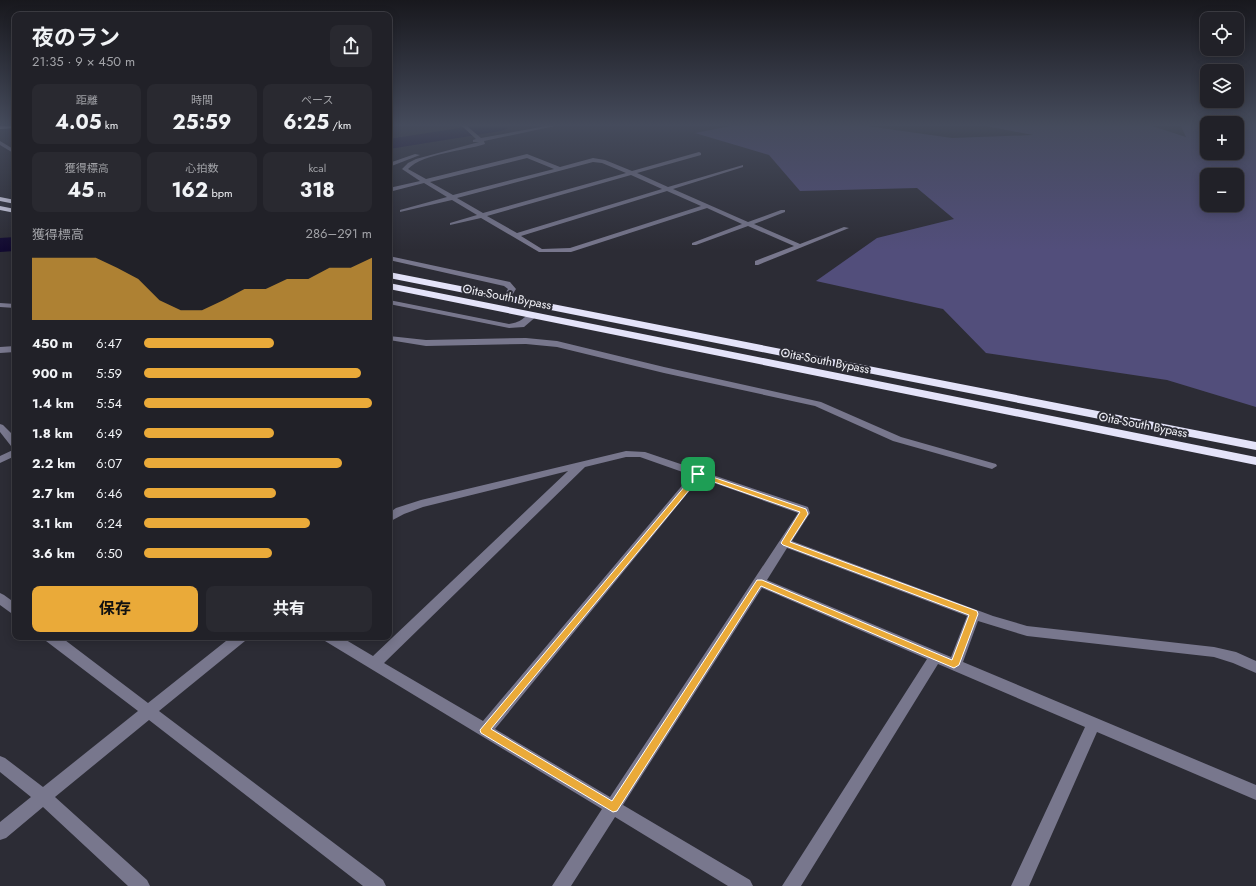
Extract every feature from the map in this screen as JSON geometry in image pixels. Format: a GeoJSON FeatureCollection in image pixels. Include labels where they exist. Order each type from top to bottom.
{"type":"FeatureCollection","features":[{"type":"Feature","properties":{"kind":"highway"},"geometry":{"type":"LineString","coordinates":[[0,199],[12,201]]}},
{"type":"Feature","properties":{"kind":"highway"},"geometry":{"type":"LineString","coordinates":[[0,208],[12,210]]}},
{"type":"Feature","properties":{"kind":"highway","name":"Oita-South Bypass"},"geometry":{"type":"LineString","coordinates":[[392,276],[1256,446]]}},
{"type":"Feature","properties":{"kind":"highway","name":"Oita-South Bypass"},"geometry":{"type":"LineString","coordinates":[[392,287],[1256,461]]}},
{"type":"Feature","properties":{"kind":"street"},"geometry":{"type":"LineString","coordinates":[[406,167],[406,171],[541,251],[567,250],[707,206]]}},
{"type":"Feature","properties":{"kind":"street"},"geometry":{"type":"LineString","coordinates":[[392,189],[480,167]]}},
{"type":"Feature","properties":{"kind":"street"},"geometry":{"type":"LineString","coordinates":[[555,167],[559,169]]}},
{"type":"Feature","properties":{"kind":"street"},"geometry":{"type":"LineString","coordinates":[[402,211],[566,167]]}},
{"type":"Feature","properties":{"kind":"street"},"geometry":{"type":"LineString","coordinates":[[618,167],[799,246]]}},
{"type":"Feature","properties":{"kind":"street"},"geometry":{"type":"LineString","coordinates":[[452,224],[652,167]]}},
{"type":"Feature","properties":{"kind":"street"},"geometry":{"type":"LineString","coordinates":[[515,236],[737,167]]}},
{"type":"Feature","properties":{"kind":"street"},"geometry":{"type":"LineString","coordinates":[[694,244],[783,211]]}},
{"type":"Feature","properties":{"kind":"street"},"geometry":{"type":"LineString","coordinates":[[758,263],[846,228]]}},
{"type":"Feature","properties":{"kind":"street"},"geometry":{"type":"LineString","coordinates":[[392,259],[507,284],[512,289],[506,298]]}},
{"type":"Feature","properties":{"kind":"street"},"geometry":{"type":"LineString","coordinates":[[392,303],[509,326],[522,325],[534,315]]}},
{"type":"Feature","properties":{"kind":"street"},"geometry":{"type":"LineString","coordinates":[[0,305],[12,306]]}},
{"type":"Feature","properties":{"kind":"street"},"geometry":{"type":"LineString","coordinates":[[392,338],[426,343],[526,340],[557,344],[664,370],[812,402],[830,408],[897,439],[992,466]]}},
{"type":"Feature","properties":{"kind":"street"},"geometry":{"type":"LineString","coordinates":[[0,350],[12,348]]}},
{"type":"Feature","properties":{"kind":"street"},"geometry":{"type":"LineString","coordinates":[[0,427],[12,440]]}},
{"type":"Feature","properties":{"kind":"street"},"geometry":{"type":"LineString","coordinates":[[0,460],[12,454]]}},
{"type":"Feature","properties":{"kind":"street"},"geometry":{"type":"LineString","coordinates":[[392,516],[400,511],[421,504],[626,454],[640,454],[804,510],[804,514],[561,886]]}},
{"type":"Feature","properties":{"kind":"street"},"geometry":{"type":"LineString","coordinates":[[374,664],[581,465]]}},
{"type":"Feature","properties":{"kind":"street"},"geometry":{"type":"LineString","coordinates":[[485,730],[698,474]]}},
{"type":"Feature","properties":{"kind":"street"},"geometry":{"type":"LineString","coordinates":[[785,543],[974,614],[1027,631],[1214,652],[1236,658],[1256,667]]}},
{"type":"Feature","properties":{"kind":"street"},"geometry":{"type":"LineString","coordinates":[[760,582],[1256,793]]}},
{"type":"Feature","properties":{"kind":"street"},"geometry":{"type":"LineString","coordinates":[[0,598],[12,608]]}},
{"type":"Feature","properties":{"kind":"street"},"geometry":{"type":"LineString","coordinates":[[954,665],[974,614]]}},
{"type":"Feature","properties":{"kind":"street"},"geometry":{"type":"LineString","coordinates":[[55,640],[376,886]]}},
{"type":"Feature","properties":{"kind":"street"},"geometry":{"type":"LineString","coordinates":[[0,832],[236,640]]}},
{"type":"Feature","properties":{"kind":"street"},"geometry":{"type":"LineString","coordinates":[[335,640],[744,886]]}},
{"type":"Feature","properties":{"kind":"street"},"geometry":{"type":"LineString","coordinates":[[791,886],[935,657]]}},
{"type":"Feature","properties":{"kind":"street"},"geometry":{"type":"LineString","coordinates":[[1020,886],[1094,724]]}},
{"type":"Feature","properties":{"kind":"street"},"geometry":{"type":"LineString","coordinates":[[0,763],[44,797],[141,886]]}},
{"type":"Feature","properties":{"kind":"shaded area"},"geometry":{"type":"Polygon","coordinates":[[[780,167],[1256,167],[1256,407],[1167,380],[986,353],[943,309],[816,281],[877,238],[954,219],[917,188],[800,191],[780,167]]]}},
{"type":"Feature","properties":{"kind":"waterway"},"geometry":{"type":"LineString","coordinates":[[0,245],[12,244]]}},
{"type":"Feature","properties":{"kind":"route"},"geometry":{"type":"LineString","coordinates":[[698,474],[804,510],[804,514],[785,543],[974,614],[954,665],[760,582],[613,808],[485,730],[698,474]]}}]}
